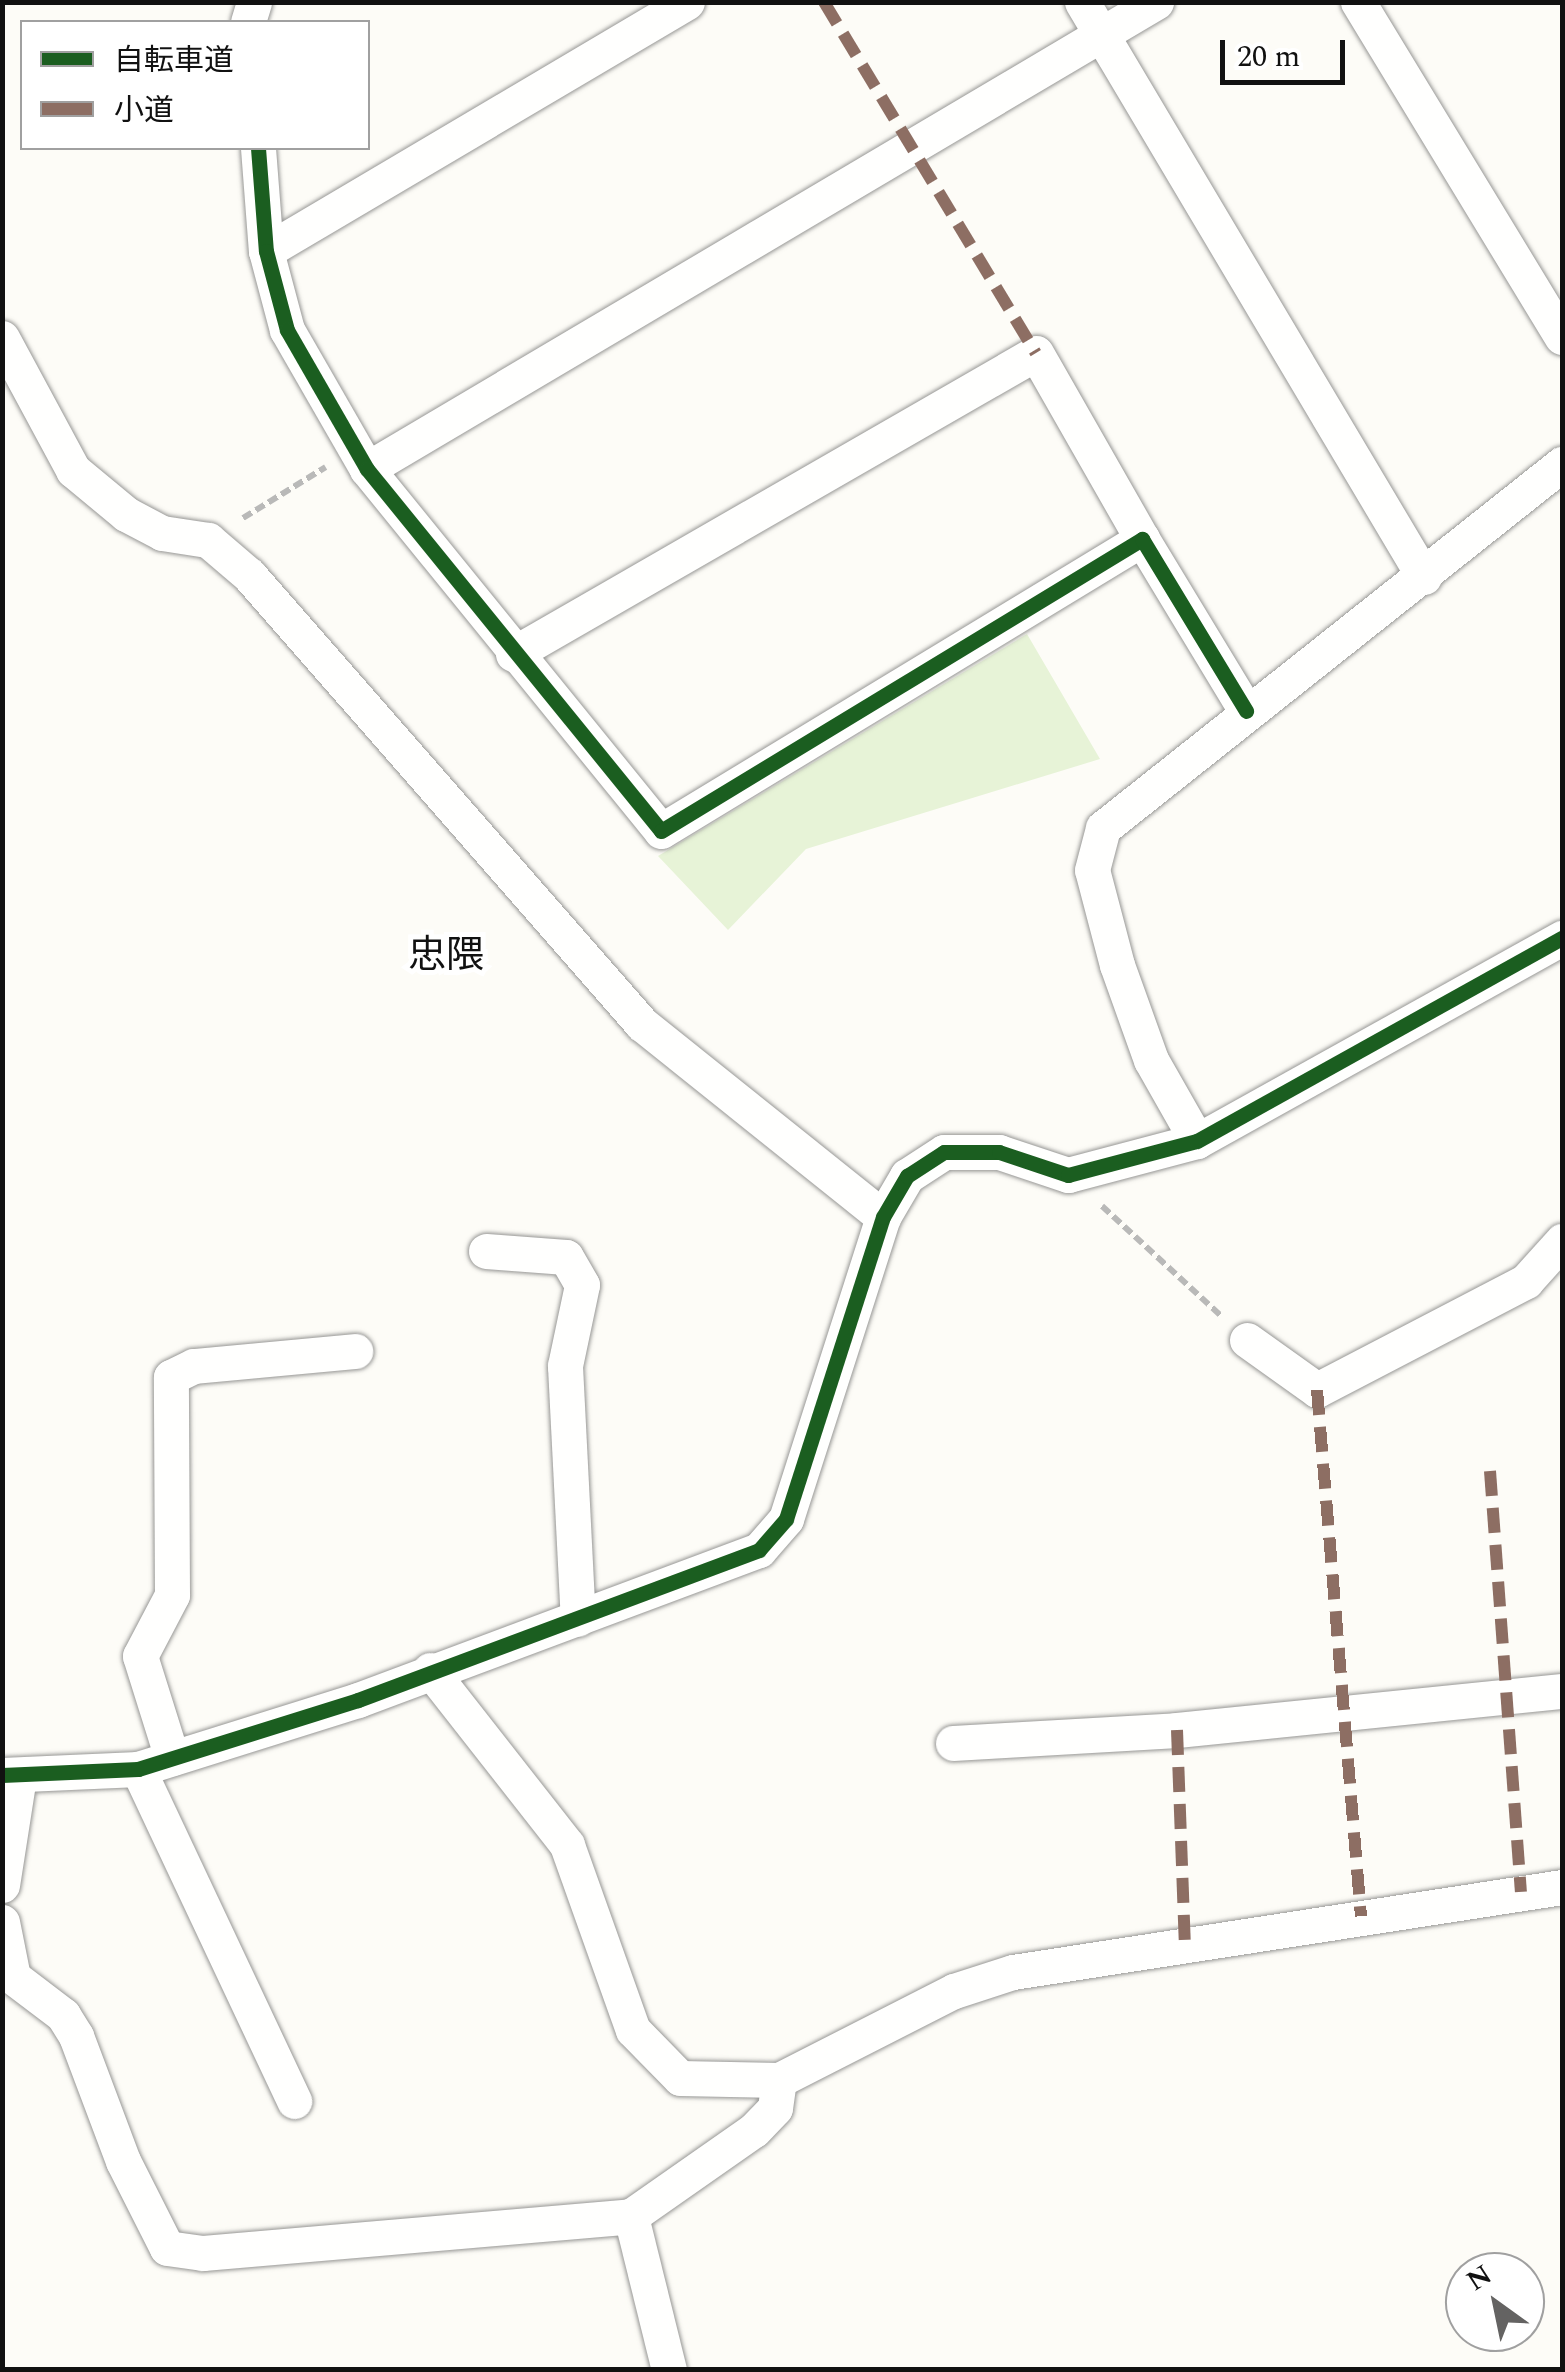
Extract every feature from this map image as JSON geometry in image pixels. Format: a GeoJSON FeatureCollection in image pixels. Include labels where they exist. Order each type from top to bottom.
{"type":"FeatureCollection","features":[{"type":"Feature","properties":{"kind":"street"},"geometry":{"type":"LineString","coordinates":[[266,251],[687,2]]}},
{"type":"Feature","properties":{"kind":"street"},"geometry":{"type":"LineString","coordinates":[[1082,2],[1424,577]]}},
{"type":"Feature","properties":{"kind":"street"},"geometry":{"type":"LineString","coordinates":[[361,459],[1156,2]]}},
{"type":"Feature","properties":{"kind":"street"},"geometry":{"type":"LineString","coordinates":[[1358,2],[1562,337]]}},
{"type":"Feature","properties":{"kind":"street"},"geometry":{"type":"LineString","coordinates":[[258,150],[266,251],[287,330],[361,459],[514,654],[662,831],[1142,539]]}},
{"type":"Feature","properties":{"kind":"street"},"geometry":{"type":"LineString","coordinates":[[2,338],[73,470],[162,532],[208,540],[308,635],[642,1024],[882,1218]]}},
{"type":"Feature","properties":{"kind":"street"},"geometry":{"type":"LineString","coordinates":[[514,654],[1036,352],[1246,711]]}},
{"type":"Feature","properties":{"kind":"street"},"geometry":{"type":"LineString","coordinates":[[1198,1140],[1151,1060],[1092,870],[1103,828],[1562,464]]}},
{"type":"Feature","properties":{"kind":"street"},"geometry":{"type":"LineString","coordinates":[[2,1885],[11,1775],[138,1769],[578,1619],[759,1550],[786,1519],[882,1218],[906,1176],[944,1152],[999,1152],[1068,1175],[1198,1140],[1562,938]]}},
{"type":"Feature","properties":{"kind":"street"},"geometry":{"type":"LineString","coordinates":[[1246,1340],[1317,1390],[1526,1281],[1562,1241]]}},
{"type":"Feature","properties":{"kind":"street"},"geometry":{"type":"LineString","coordinates":[[486,1252],[566,1257],[582,1285],[565,1366],[578,1619]]}},
{"type":"Feature","properties":{"kind":"street"},"geometry":{"type":"LineString","coordinates":[[172,1758],[140,1656],[172,1595],[171,1377],[194,1366],[355,1351]]}},
{"type":"Feature","properties":{"kind":"street"},"geometry":{"type":"LineString","coordinates":[[430,1670],[567,1845],[648,2053],[680,2078],[779,2080],[954,1992],[1013,1972],[1562,1886]]}},
{"type":"Feature","properties":{"kind":"street"},"geometry":{"type":"LineString","coordinates":[[953,1743],[1176,1730],[1562,1691]]}},
{"type":"Feature","properties":{"kind":"street"},"geometry":{"type":"LineString","coordinates":[[138,1769],[294,2101]]}},
{"type":"Feature","properties":{"kind":"street"},"geometry":{"type":"LineString","coordinates":[[2,1922],[13,1977],[63,2015],[76,2036],[123,2161],[167,2248],[203,2253],[631,2216],[754,2130],[776,2108],[779,2080]]}},
{"type":"Feature","properties":{"kind":"street"},"geometry":{"type":"LineString","coordinates":[[631,2216],[669,2370]]}},
{"type":"Feature","properties":{"kind":"path"},"geometry":{"type":"LineString","coordinates":[[208,540],[361,459]]}},
{"type":"Feature","properties":{"kind":"path"},"geometry":{"type":"LineString","coordinates":[[1068,1175],[1246,1340]]}},
{"type":"Feature","properties":{"kind":"green space"},"geometry":{"type":"Polygon","coordinates":[[[1027,634],[1100,759],[806,849],[728,930],[658,856],[1027,634]]]}},
{"type":"Feature","properties":{"kind":"marked path"},"geometry":{"type":"LineString","coordinates":[[824,2],[1036,353]]}},
{"type":"Feature","properties":{"kind":"marked path"},"geometry":{"type":"LineString","coordinates":[[1317,1390],[1361,1916]]}},
{"type":"Feature","properties":{"kind":"marked path"},"geometry":{"type":"LineString","coordinates":[[1490,1471],[1521,1892]]}},
{"type":"Feature","properties":{"kind":"marked path"},"geometry":{"type":"LineString","coordinates":[[1177,1730],[1185,1945]]}},
{"type":"Feature","properties":{"kind":"cycle path"},"geometry":{"type":"LineString","coordinates":[[258,150],[266,251],[287,330],[367,469],[661,831],[1142,539],[1246,711]]}},
{"type":"Feature","properties":{"kind":"cycle path"},"geometry":{"type":"LineString","coordinates":[[2,1775],[138,1769],[358,1700],[759,1550],[786,1519],[883,1217],[907,1176],[944,1152],[999,1152],[1068,1175],[1197,1141],[1562,938]]}},
{"type":"Feature","properties":{"kind":"district","name":"忠隈"},"geometry":{"type":"Point","coordinates":[446,957]}}]}
